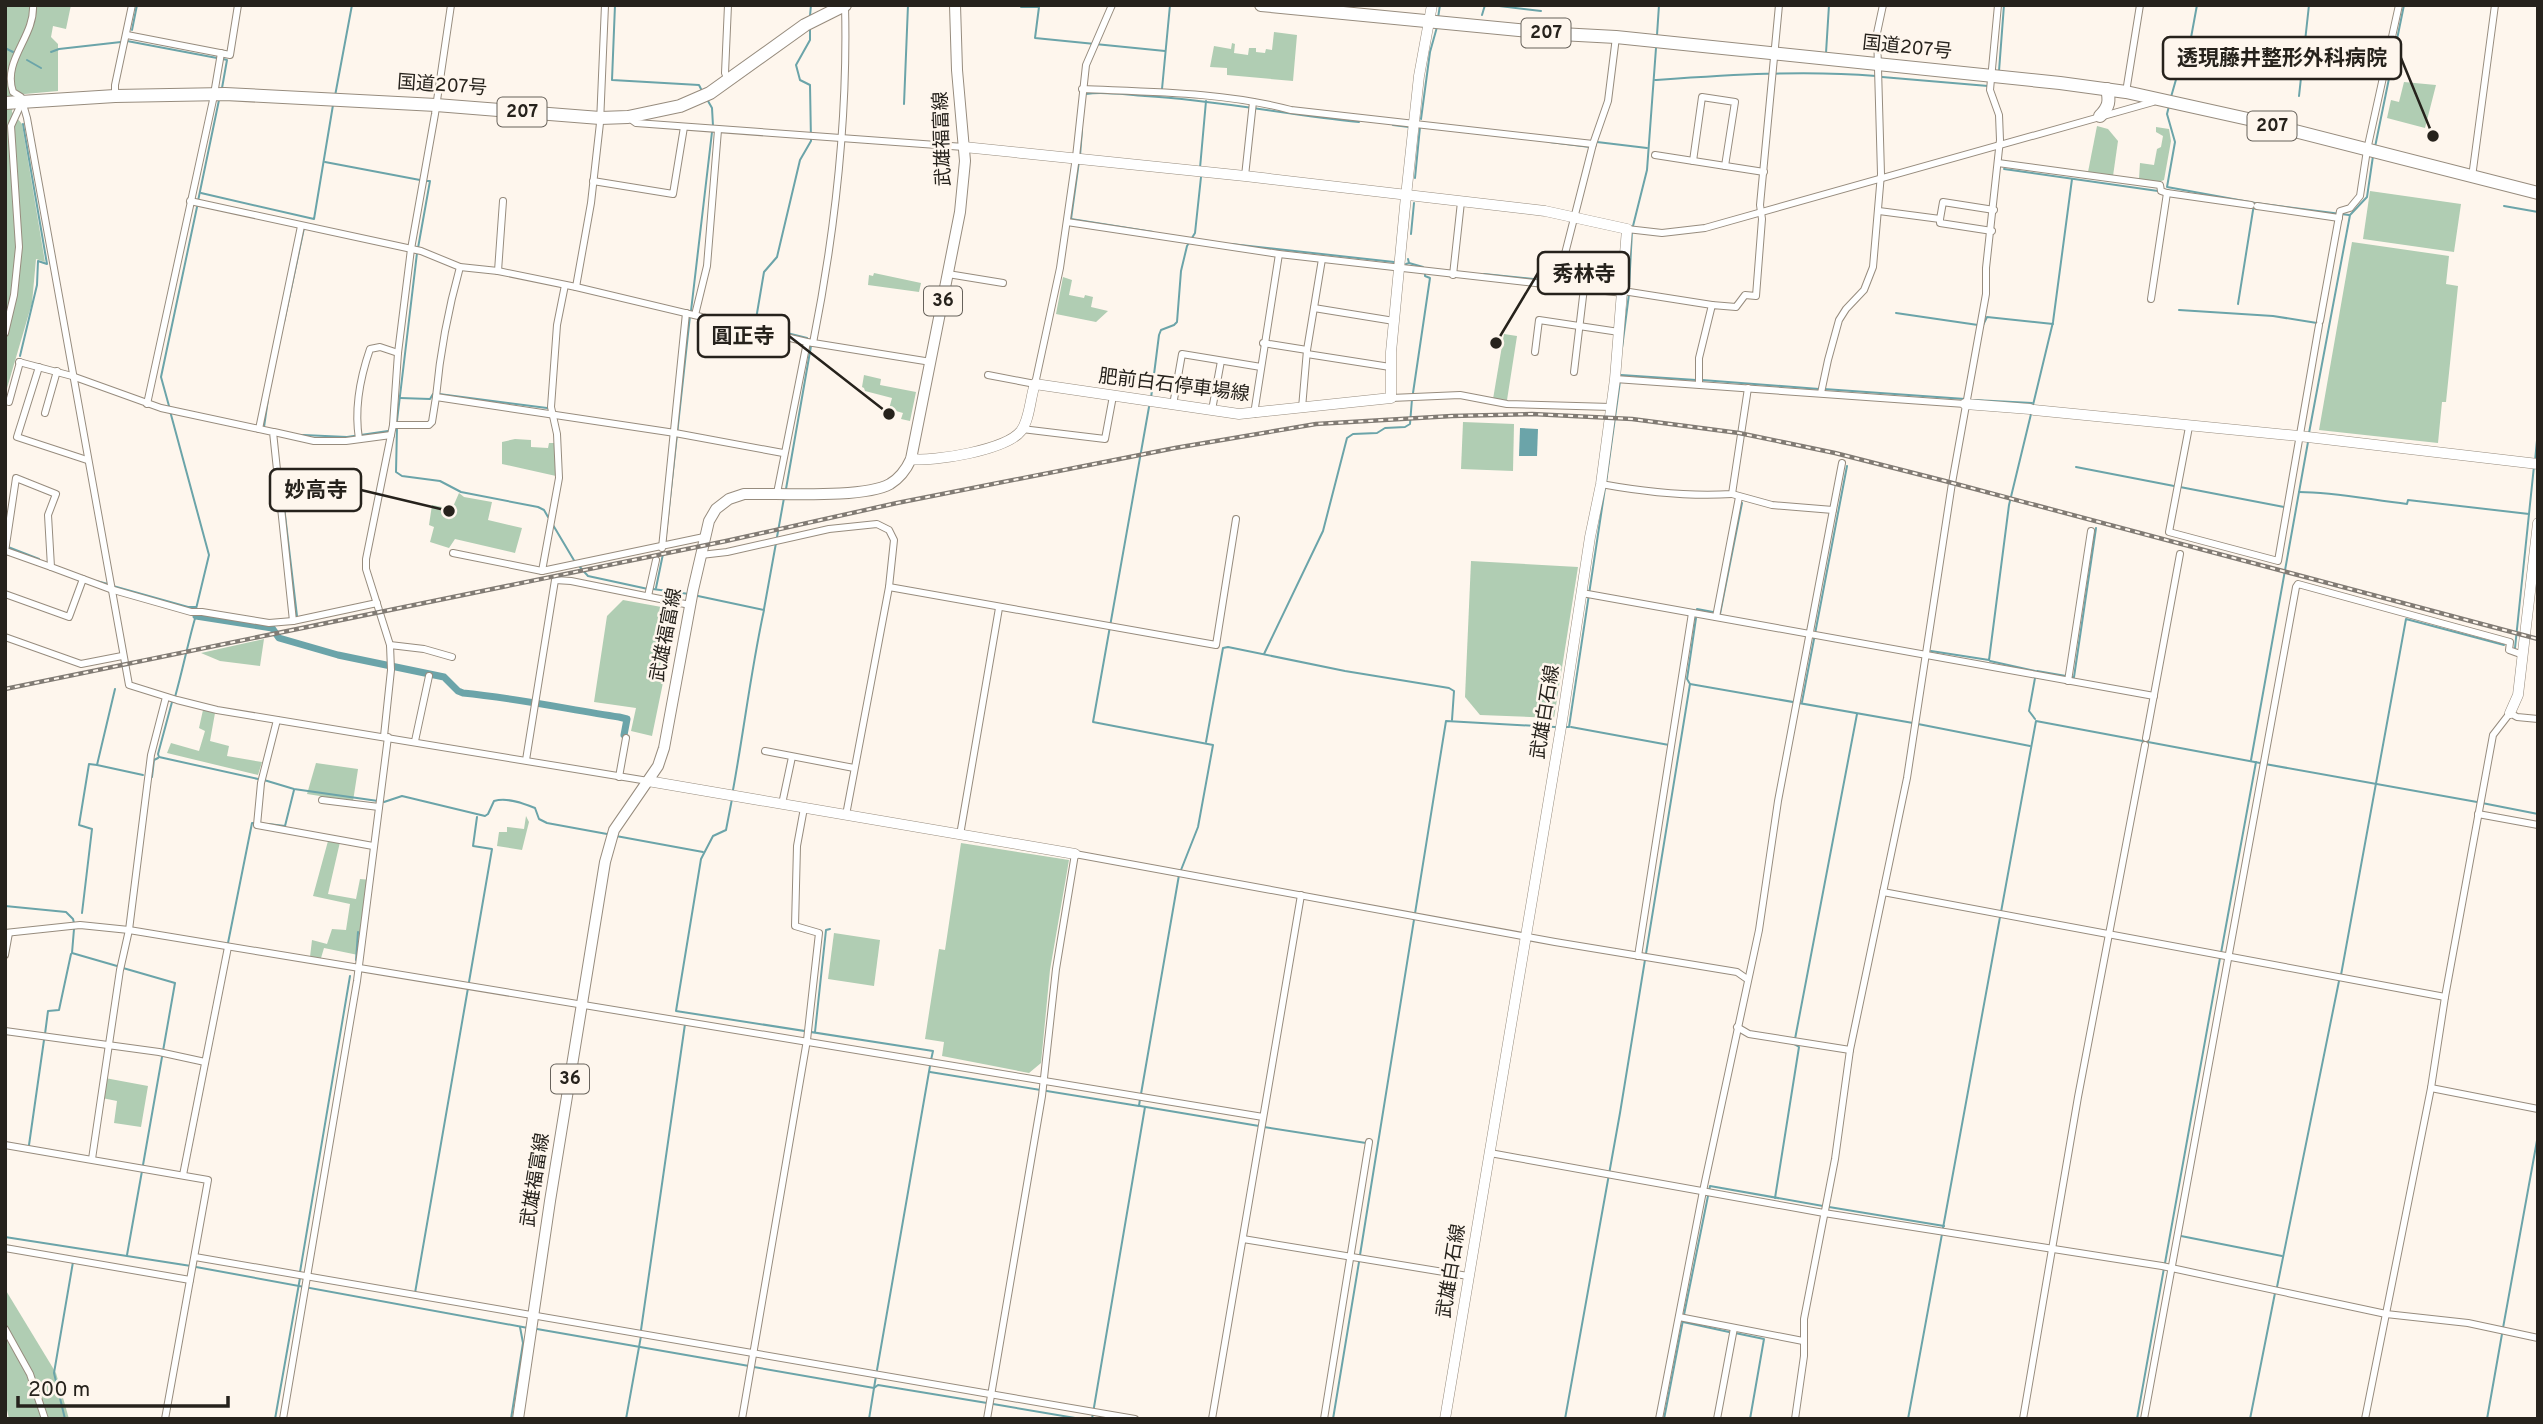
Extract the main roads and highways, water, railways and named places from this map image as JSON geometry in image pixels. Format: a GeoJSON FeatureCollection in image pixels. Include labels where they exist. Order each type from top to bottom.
{"type":"FeatureCollection","features":[{"type":"Feature","properties":{"kind":"highway","name":"国道207号"},"geometry":{"type":"LineString","coordinates":[[5,103],[115,96],[219,94],[436,105],[600,118],[628,117],[649,114],[705,96],[729,82],[805,25],[845,5]]}},
{"type":"Feature","properties":{"kind":"highway","name":"国道207号"},"geometry":{"type":"LineString","coordinates":[[1261,5],[1824,59],[1878,73],[2107,89],[2167,101],[2538,193]]}},
{"type":"Feature","properties":{"kind":"highway"},"geometry":{"type":"LineString","coordinates":[[2100,116],[2108,109],[2107,89]]}},
{"type":"Feature","properties":{"kind":"main road","name":"武雄福富線"},"geometry":{"type":"LineString","coordinates":[[518,1419],[581,1006],[612,834],[658,766],[664,748],[691,598],[709,521],[716,509],[729,499],[744,494],[876,489],[897,479],[911,460],[960,212],[964,146],[957,70],[955,5]]}},
{"type":"Feature","properties":{"kind":"main road"},"geometry":{"type":"LineString","coordinates":[[964,146],[1406,195],[1414,126],[1434,22],[1432,5]]}},
{"type":"Feature","properties":{"kind":"main road","name":"武雄白石線"},"geometry":{"type":"LineString","coordinates":[[1406,195],[1573,216],[1631,229],[1620,332],[1619,379],[1611,407],[1605,484],[1468,1276],[1446,1419]]}},
{"type":"Feature","properties":{"kind":"main road","name":"肥前白石停車場線"},"geometry":{"type":"LineString","coordinates":[[911,460],[929,460],[999,446],[1014,438],[1022,429],[1035,384],[1212,411],[1254,414],[1391,398],[1390,367],[1406,195]]}},
{"type":"Feature","properties":{"kind":"main road"},"geometry":{"type":"LineString","coordinates":[[1965,401],[2535,464]]}},
{"type":"Feature","properties":{"kind":"main road"},"geometry":{"type":"LineString","coordinates":[[2510,713],[2516,703],[2538,523]]}},
{"type":"Feature","properties":{"kind":"main road"},"geometry":{"type":"LineString","coordinates":[[648,780],[1074,854]]}},
{"type":"Feature","properties":{"kind":"water"},"geometry":{"type":"Polygon","coordinates":[[[1520,428],[1538,429],[1537,456],[1519,456],[1520,428]]]}},
{"type":"Feature","properties":{"kind":"waterway"},"geometry":{"type":"LineString","coordinates":[[132,30],[137,5]]}},
{"type":"Feature","properties":{"kind":"waterway"},"geometry":{"type":"LineString","coordinates":[[335,96],[352,5]]}},
{"type":"Feature","properties":{"kind":"waterway"},"geometry":{"type":"LineString","coordinates":[[615,5],[612,80],[699,85],[702,91]]}},
{"type":"Feature","properties":{"kind":"waterway"},"geometry":{"type":"LineString","coordinates":[[810,16],[811,5]]}},
{"type":"Feature","properties":{"kind":"waterway"},"geometry":{"type":"LineString","coordinates":[[904,104],[908,5]]}},
{"type":"Feature","properties":{"kind":"waterway"},"geometry":{"type":"LineString","coordinates":[[1021,5],[1039,7],[1035,38],[1165,51]]}},
{"type":"Feature","properties":{"kind":"waterway"},"geometry":{"type":"LineString","coordinates":[[1162,89],[1170,5]]}},
{"type":"Feature","properties":{"kind":"waterway"},"geometry":{"type":"LineString","coordinates":[[1438,18],[1440,5]]}},
{"type":"Feature","properties":{"kind":"waterway"},"geometry":{"type":"LineString","coordinates":[[1482,15],[1485,5]]}},
{"type":"Feature","properties":{"kind":"waterway"},"geometry":{"type":"LineString","coordinates":[[1491,5],[1541,11]]}},
{"type":"Feature","properties":{"kind":"waterway"},"geometry":{"type":"LineString","coordinates":[[1657,35],[1659,5]]}},
{"type":"Feature","properties":{"kind":"waterway"},"geometry":{"type":"LineString","coordinates":[[1826,53],[1829,5]]}},
{"type":"Feature","properties":{"kind":"waterway"},"geometry":{"type":"LineString","coordinates":[[1999,71],[2004,5]]}},
{"type":"Feature","properties":{"kind":"waterway"},"geometry":{"type":"LineString","coordinates":[[2171,97],[2179,69],[2188,54],[2197,5]]}},
{"type":"Feature","properties":{"kind":"waterway"},"geometry":{"type":"LineString","coordinates":[[2299,96],[2309,5]]}},
{"type":"Feature","properties":{"kind":"waterway"},"geometry":{"type":"LineString","coordinates":[[2375,147],[2404,5]]}},
{"type":"Feature","properties":{"kind":"waterway"},"geometry":{"type":"LineString","coordinates":[[1421,119],[1430,52],[1437,27]]}},
{"type":"Feature","properties":{"kind":"waterway"},"geometry":{"type":"LineString","coordinates":[[807,338],[755,325],[764,272],[777,257],[800,160],[811,141],[810,85],[800,80],[796,65],[810,40],[810,29]]}},
{"type":"Feature","properties":{"kind":"waterway"},"geometry":{"type":"LineString","coordinates":[[127,41],[217,58]]}},
{"type":"Feature","properties":{"kind":"waterway"},"geometry":{"type":"LineString","coordinates":[[51,52],[121,42]]}},
{"type":"Feature","properties":{"kind":"waterway"},"geometry":{"type":"LineString","coordinates":[[5,48],[13,52]]}},
{"type":"Feature","properties":{"kind":"waterway"},"geometry":{"type":"LineString","coordinates":[[1633,226],[1647,170],[1656,48]]}},
{"type":"Feature","properties":{"kind":"waterway"},"geometry":{"type":"LineString","coordinates":[[222,88],[227,60],[223,59]]}},
{"type":"Feature","properties":{"kind":"waterway"},"geometry":{"type":"LineString","coordinates":[[27,60],[41,68]]}},
{"type":"Feature","properties":{"kind":"waterway"},"geometry":{"type":"LineString","coordinates":[[1655,80],[1793,73],[1876,76]]}},
{"type":"Feature","properties":{"kind":"waterway"},"geometry":{"type":"LineString","coordinates":[[1882,77],[1988,86]]}},
{"type":"Feature","properties":{"kind":"waterway"},"geometry":{"type":"LineString","coordinates":[[1086,94],[1172,98],[1359,122]]}},
{"type":"Feature","properties":{"kind":"waterway"},"geometry":{"type":"LineString","coordinates":[[198,201],[219,100]]}},
{"type":"Feature","properties":{"kind":"waterway"},"geometry":{"type":"LineString","coordinates":[[708,101],[712,108],[713,126]]}},
{"type":"Feature","properties":{"kind":"waterway"},"geometry":{"type":"LineString","coordinates":[[1200,168],[1206,101]]}},
{"type":"Feature","properties":{"kind":"waterway"},"geometry":{"type":"LineString","coordinates":[[201,193],[314,219],[333,105]]}},
{"type":"Feature","properties":{"kind":"waterway"},"geometry":{"type":"LineString","coordinates":[[2169,106],[2167,114],[2175,142],[2167,187],[2255,203],[2349,215]]}},
{"type":"Feature","properties":{"kind":"waterway"},"geometry":{"type":"LineString","coordinates":[[20,356],[37,285],[38,261],[47,264],[23,124]]}},
{"type":"Feature","properties":{"kind":"waterway"},"geometry":{"type":"LineString","coordinates":[[1393,125],[1409,127]]}},
{"type":"Feature","properties":{"kind":"waterway"},"geometry":{"type":"LineString","coordinates":[[1415,178],[1420,127]]}},
{"type":"Feature","properties":{"kind":"waterway"},"geometry":{"type":"LineString","coordinates":[[1080,156],[1082,130]]}},
{"type":"Feature","properties":{"kind":"waterway"},"geometry":{"type":"LineString","coordinates":[[691,311],[712,132]]}},
{"type":"Feature","properties":{"kind":"waterway"},"geometry":{"type":"LineString","coordinates":[[1550,142],[1590,147]]}},
{"type":"Feature","properties":{"kind":"waterway"},"geometry":{"type":"LineString","coordinates":[[1597,142],[1647,148]]}},
{"type":"Feature","properties":{"kind":"waterway"},"geometry":{"type":"LineString","coordinates":[[2309,433],[2350,215],[2367,197],[2373,156]]}},
{"type":"Feature","properties":{"kind":"waterway"},"geometry":{"type":"LineString","coordinates":[[1079,161],[1071,219],[1153,232]]}},
{"type":"Feature","properties":{"kind":"waterway"},"geometry":{"type":"LineString","coordinates":[[325,162],[420,180]]}},
{"type":"Feature","properties":{"kind":"waterway"},"geometry":{"type":"LineString","coordinates":[[2004,169],[2158,191]]}},
{"type":"Feature","properties":{"kind":"waterway"},"geometry":{"type":"LineString","coordinates":[[1151,398],[1159,335],[1161,330],[1177,322],[1181,271],[1187,246],[1195,233],[1201,177]]}},
{"type":"Feature","properties":{"kind":"waterway"},"geometry":{"type":"LineString","coordinates":[[2033,405],[2053,322],[2072,179]]}},
{"type":"Feature","properties":{"kind":"waterway"},"geometry":{"type":"LineString","coordinates":[[418,248],[430,181],[426,181]]}},
{"type":"Feature","properties":{"kind":"waterway"},"geometry":{"type":"LineString","coordinates":[[1411,234],[1414,203]]}},
{"type":"Feature","properties":{"kind":"waterway"},"geometry":{"type":"LineString","coordinates":[[2238,304],[2254,204]]}},
{"type":"Feature","properties":{"kind":"waterway"},"geometry":{"type":"LineString","coordinates":[[2504,206],[2538,212]]}},
{"type":"Feature","properties":{"kind":"waterway"},"geometry":{"type":"LineString","coordinates":[[169,406],[161,377],[197,207]]}},
{"type":"Feature","properties":{"kind":"waterway"},"geometry":{"type":"LineString","coordinates":[[284,322],[304,228]]}},
{"type":"Feature","properties":{"kind":"waterway"},"geometry":{"type":"LineString","coordinates":[[1629,288],[1632,231]]}},
{"type":"Feature","properties":{"kind":"waterway"},"geometry":{"type":"LineString","coordinates":[[1231,244],[1394,262]]}},
{"type":"Feature","properties":{"kind":"waterway"},"geometry":{"type":"LineString","coordinates":[[397,421],[417,253]]}},
{"type":"Feature","properties":{"kind":"waterway"},"geometry":{"type":"LineString","coordinates":[[1406,264],[1409,263],[1408,259]]}},
{"type":"Feature","properties":{"kind":"waterway"},"geometry":{"type":"LineString","coordinates":[[1409,263],[1423,267]]}},
{"type":"Feature","properties":{"kind":"waterway"},"geometry":{"type":"LineString","coordinates":[[1413,393],[1430,278],[1425,274]]}},
{"type":"Feature","properties":{"kind":"waterway"},"geometry":{"type":"LineString","coordinates":[[1484,274],[1552,281]]}},
{"type":"Feature","properties":{"kind":"waterway"},"geometry":{"type":"LineString","coordinates":[[1622,348],[1629,294]]}},
{"type":"Feature","properties":{"kind":"waterway"},"geometry":{"type":"LineString","coordinates":[[2179,310],[2273,316],[2317,323]]}},
{"type":"Feature","properties":{"kind":"waterway"},"geometry":{"type":"LineString","coordinates":[[1896,313],[1978,325]]}},
{"type":"Feature","properties":{"kind":"waterway"},"geometry":{"type":"LineString","coordinates":[[665,544],[690,316]]}},
{"type":"Feature","properties":{"kind":"waterway"},"geometry":{"type":"LineString","coordinates":[[1983,325],[1987,317],[2053,324]]}},
{"type":"Feature","properties":{"kind":"waterway"},"geometry":{"type":"LineString","coordinates":[[786,489],[811,346]]}},
{"type":"Feature","properties":{"kind":"waterway"},"geometry":{"type":"LineString","coordinates":[[1621,375],[1696,380]]}},
{"type":"Feature","properties":{"kind":"waterway"},"geometry":{"type":"LineString","coordinates":[[1702,380],[1819,389]]}},
{"type":"Feature","properties":{"kind":"waterway"},"geometry":{"type":"LineString","coordinates":[[1606,483],[1620,381]]}},
{"type":"Feature","properties":{"kind":"waterway"},"geometry":{"type":"LineString","coordinates":[[1824,389],[1965,399]]}},
{"type":"Feature","properties":{"kind":"waterway"},"geometry":{"type":"LineString","coordinates":[[400,398],[430,399],[433,394]]}},
{"type":"Feature","properties":{"kind":"waterway"},"geometry":{"type":"LineString","coordinates":[[439,394],[547,408]]}},
{"type":"Feature","properties":{"kind":"waterway"},"geometry":{"type":"LineString","coordinates":[[264,427],[268,399]]}},
{"type":"Feature","properties":{"kind":"waterway"},"geometry":{"type":"LineString","coordinates":[[1264,654],[1323,531],[1347,438],[1353,434],[1377,433],[1385,428],[1405,427],[1410,424],[1412,399]]}},
{"type":"Feature","properties":{"kind":"waterway"},"geometry":{"type":"LineString","coordinates":[[1974,400],[2032,403]]}},
{"type":"Feature","properties":{"kind":"waterway"},"geometry":{"type":"LineString","coordinates":[[1149,407],[1093,722],[1213,745],[1198,827],[1181,870]]}},
{"type":"Feature","properties":{"kind":"waterway"},"geometry":{"type":"LineString","coordinates":[[170,411],[209,555],[196,609]]}},
{"type":"Feature","properties":{"kind":"waterway"},"geometry":{"type":"LineString","coordinates":[[1931,651],[1989,660],[2009,505],[2031,414]]}},
{"type":"Feature","properties":{"kind":"waterway"},"geometry":{"type":"LineString","coordinates":[[397,427],[396,472],[402,476],[440,481],[461,492],[538,507],[544,510],[548,517]]}},
{"type":"Feature","properties":{"kind":"waterway"},"geometry":{"type":"LineString","coordinates":[[2535,461],[2538,430]]}},
{"type":"Feature","properties":{"kind":"waterway"},"geometry":{"type":"LineString","coordinates":[[303,435],[347,437],[388,431]]}},
{"type":"Feature","properties":{"kind":"waterway"},"geometry":{"type":"LineString","coordinates":[[2251,760],[2308,442]]}},
{"type":"Feature","properties":{"kind":"waterway"},"geometry":{"type":"LineString","coordinates":[[1802,702],[1847,466]]}},
{"type":"Feature","properties":{"kind":"waterway"},"geometry":{"type":"LineString","coordinates":[[2515,648],[2534,466]]}},
{"type":"Feature","properties":{"kind":"waterway"},"geometry":{"type":"LineString","coordinates":[[2076,467],[2174,486]]}},
{"type":"Feature","properties":{"kind":"waterway"},"geometry":{"type":"LineString","coordinates":[[281,481],[297,616]]}},
{"type":"Feature","properties":{"kind":"waterway"},"geometry":{"type":"LineString","coordinates":[[2180,487],[2284,507]]}},
{"type":"Feature","properties":{"kind":"waterway"},"geometry":{"type":"LineString","coordinates":[[1564,727],[1569,727],[1605,488]]}},
{"type":"Feature","properties":{"kind":"waterway"},"geometry":{"type":"LineString","coordinates":[[2299,492],[2407,504],[2408,500],[2529,514]]}},
{"type":"Feature","properties":{"kind":"waterway"},"geometry":{"type":"LineString","coordinates":[[777,537],[784,498]]}},
{"type":"Feature","properties":{"kind":"waterway"},"geometry":{"type":"LineString","coordinates":[[1718,613],[1720,614],[1742,503]]}},
{"type":"Feature","properties":{"kind":"waterway"},"geometry":{"type":"LineString","coordinates":[[553,525],[575,562]]}},
{"type":"Feature","properties":{"kind":"waterway"},"geometry":{"type":"LineString","coordinates":[[2071,677],[2074,677],[2096,528]]}},
{"type":"Feature","properties":{"kind":"waterway"},"geometry":{"type":"LineString","coordinates":[[764,609],[776,543]]}},
{"type":"Feature","properties":{"kind":"waterway"},"geometry":{"type":"LineString","coordinates":[[8,547],[39,559]]}},
{"type":"Feature","properties":{"kind":"waterway"},"geometry":{"type":"LineString","coordinates":[[656,588],[664,549]]}},
{"type":"Feature","properties":{"kind":"waterway"},"geometry":{"type":"LineString","coordinates":[[579,566],[588,576],[648,589]]}},
{"type":"Feature","properties":{"kind":"waterway"},"geometry":{"type":"LineString","coordinates":[[96,581],[108,584]]}},
{"type":"Feature","properties":{"kind":"waterway"},"geometry":{"type":"LineString","coordinates":[[113,586],[196,607]]}},
{"type":"Feature","properties":{"kind":"waterway"},"geometry":{"type":"LineString","coordinates":[[653,589],[689,594]]}},
{"type":"Feature","properties":{"kind":"waterway"},"geometry":{"type":"LineString","coordinates":[[698,596],[764,610],[733,790]]}},
{"type":"Feature","properties":{"kind":"waterway"},"geometry":{"type":"LineString","coordinates":[[1697,612],[1697,609],[1713,612]]}},
{"type":"Feature","properties":{"kind":"waterway"},"geometry":{"type":"LineString","coordinates":[[175,697],[196,615]]}},
{"type":"Feature","properties":{"kind":"waterway"},"geometry":{"type":"LineString","coordinates":[[196,616],[272,628],[279,638],[338,655],[444,677],[463,693],[627,719],[624,735]]}},
{"type":"Feature","properties":{"kind":"waterway"},"geometry":{"type":"LineString","coordinates":[[1690,684],[1687,679],[1696,618]]}},
{"type":"Feature","properties":{"kind":"waterway"},"geometry":{"type":"LineString","coordinates":[[2341,975],[2406,619],[2504,645]]}},
{"type":"Feature","properties":{"kind":"waterway"},"geometry":{"type":"LineString","coordinates":[[1206,742],[1223,648],[1228,647],[1345,671],[1449,688],[1454,691],[1452,720]]}},
{"type":"Feature","properties":{"kind":"waterway"},"geometry":{"type":"LineString","coordinates":[[1990,661],[2035,671]]}},
{"type":"Feature","properties":{"kind":"waterway"},"geometry":{"type":"LineString","coordinates":[[2037,671],[2066,676]]}},
{"type":"Feature","properties":{"kind":"waterway"},"geometry":{"type":"LineString","coordinates":[[2035,678],[2029,711],[2035,719]]}},
{"type":"Feature","properties":{"kind":"waterway"},"geometry":{"type":"LineString","coordinates":[[1565,1419],[1620,1113],[1690,684],[1913,723]]}},
{"type":"Feature","properties":{"kind":"waterway"},"geometry":{"type":"LineString","coordinates":[[82,913],[92,829],[79,825],[89,764],[97,765],[115,689]]}},
{"type":"Feature","properties":{"kind":"waterway"},"geometry":{"type":"LineString","coordinates":[[172,702],[159,757],[258,779]]}},
{"type":"Feature","properties":{"kind":"waterway"},"geometry":{"type":"LineString","coordinates":[[1795,1039],[1857,714]]}},
{"type":"Feature","properties":{"kind":"waterway"},"geometry":{"type":"LineString","coordinates":[[1360,1255],[1446,721],[1555,727]]}},
{"type":"Feature","properties":{"kind":"waterway"},"geometry":{"type":"LineString","coordinates":[[2001,912],[2036,721],[2260,763]]}},
{"type":"Feature","properties":{"kind":"waterway"},"geometry":{"type":"LineString","coordinates":[[1918,724],[2030,746]]}},
{"type":"Feature","properties":{"kind":"waterway"},"geometry":{"type":"LineString","coordinates":[[1571,727],[1669,745]]}},
{"type":"Feature","properties":{"kind":"waterway"},"geometry":{"type":"LineString","coordinates":[[152,777],[154,760],[158,758]]}},
{"type":"Feature","properties":{"kind":"waterway"},"geometry":{"type":"LineString","coordinates":[[2221,953],[2256,762]]}},
{"type":"Feature","properties":{"kind":"waterway"},"geometry":{"type":"LineString","coordinates":[[2265,764],[2477,802]]}},
{"type":"Feature","properties":{"kind":"waterway"},"geometry":{"type":"LineString","coordinates":[[97,765],[143,775]]}},
{"type":"Feature","properties":{"kind":"waterway"},"geometry":{"type":"LineString","coordinates":[[264,780],[294,789],[378,801]]}},
{"type":"Feature","properties":{"kind":"waterway"},"geometry":{"type":"LineString","coordinates":[[268,824],[285,826],[294,790]]}},
{"type":"Feature","properties":{"kind":"waterway"},"geometry":{"type":"LineString","coordinates":[[384,802],[402,796],[485,816],[494,801],[510,800],[535,808],[539,819],[547,823],[607,834]]}},
{"type":"Feature","properties":{"kind":"waterway"},"geometry":{"type":"LineString","coordinates":[[732,799],[726,830],[713,836],[701,859],[676,1011],[933,1051],[931,1060]]}},
{"type":"Feature","properties":{"kind":"waterway"},"geometry":{"type":"LineString","coordinates":[[2482,803],[2538,814]]}},
{"type":"Feature","properties":{"kind":"waterway"},"geometry":{"type":"LineString","coordinates":[[469,982],[492,849],[473,846],[477,817]]}},
{"type":"Feature","properties":{"kind":"waterway"},"geometry":{"type":"LineString","coordinates":[[228,943],[254,823]]}},
{"type":"Feature","properties":{"kind":"waterway"},"geometry":{"type":"LineString","coordinates":[[616,836],[703,852]]}},
{"type":"Feature","properties":{"kind":"waterway"},"geometry":{"type":"LineString","coordinates":[[1141,1094],[1179,875]]}},
{"type":"Feature","properties":{"kind":"waterway"},"geometry":{"type":"LineString","coordinates":[[5,906],[66,912],[74,923]]}},
{"type":"Feature","properties":{"kind":"waterway"},"geometry":{"type":"LineString","coordinates":[[1943,1228],[2000,917]]}},
{"type":"Feature","properties":{"kind":"waterway"},"geometry":{"type":"LineString","coordinates":[[74,929],[72,953],[117,966]]}},
{"type":"Feature","properties":{"kind":"waterway"},"geometry":{"type":"LineString","coordinates":[[815,1032],[826,930],[830,929]]}},
{"type":"Feature","properties":{"kind":"waterway"},"geometry":{"type":"LineString","coordinates":[[356,960],[358,932]]}},
{"type":"Feature","properties":{"kind":"waterway"},"geometry":{"type":"LineString","coordinates":[[45,1034],[48,1011],[59,1010],[71,954]]}},
{"type":"Feature","properties":{"kind":"waterway"},"geometry":{"type":"LineString","coordinates":[[2165,1263],[2220,958]]}},
{"type":"Feature","properties":{"kind":"waterway"},"geometry":{"type":"LineString","coordinates":[[123,968],[175,983],[163,1051]]}},
{"type":"Feature","properties":{"kind":"waterway"},"geometry":{"type":"LineString","coordinates":[[300,1272],[350,976]]}},
{"type":"Feature","properties":{"kind":"waterway"},"geometry":{"type":"LineString","coordinates":[[2277,1287],[2339,981]]}},
{"type":"Feature","properties":{"kind":"waterway"},"geometry":{"type":"LineString","coordinates":[[415,1293],[468,988]]}},
{"type":"Feature","properties":{"kind":"waterway"},"geometry":{"type":"LineString","coordinates":[[641,1330],[685,1024]]}},
{"type":"Feature","properties":{"kind":"waterway"},"geometry":{"type":"LineString","coordinates":[[29,1145],[44,1040]]}},
{"type":"Feature","properties":{"kind":"waterway"},"geometry":{"type":"LineString","coordinates":[[1775,1198],[1799,1047],[1794,1044]]}},
{"type":"Feature","properties":{"kind":"waterway"},"geometry":{"type":"LineString","coordinates":[[143,1165],[162,1057]]}},
{"type":"Feature","properties":{"kind":"waterway"},"geometry":{"type":"LineString","coordinates":[[877,1370],[930,1066]]}},
{"type":"Feature","properties":{"kind":"waterway"},"geometry":{"type":"LineString","coordinates":[[930,1072],[1139,1106],[1140,1099]]}},
{"type":"Feature","properties":{"kind":"waterway"},"geometry":{"type":"LineString","coordinates":[[1140,1106],[1259,1126]]}},
{"type":"Feature","properties":{"kind":"waterway"},"geometry":{"type":"LineString","coordinates":[[1092,1419],[1145,1107]]}},
{"type":"Feature","properties":{"kind":"waterway"},"geometry":{"type":"LineString","coordinates":[[1264,1127],[1366,1143]]}},
{"type":"Feature","properties":{"kind":"waterway"},"geometry":{"type":"LineString","coordinates":[[2503,1328],[2538,1135]]}},
{"type":"Feature","properties":{"kind":"waterway"},"geometry":{"type":"LineString","coordinates":[[127,1255],[142,1171]]}},
{"type":"Feature","properties":{"kind":"waterway"},"geometry":{"type":"LineString","coordinates":[[1684,1315],[1710,1186],[1823,1206]]}},
{"type":"Feature","properties":{"kind":"waterway"},"geometry":{"type":"LineString","coordinates":[[1829,1207],[1944,1226]]}},
{"type":"Feature","properties":{"kind":"waterway"},"geometry":{"type":"LineString","coordinates":[[1908,1419],[1942,1234]]}},
{"type":"Feature","properties":{"kind":"waterway"},"geometry":{"type":"LineString","coordinates":[[2181,1236],[2282,1256]]}},
{"type":"Feature","properties":{"kind":"waterway"},"geometry":{"type":"LineString","coordinates":[[5,1237],[191,1266]]}},
{"type":"Feature","properties":{"kind":"waterway"},"geometry":{"type":"LineString","coordinates":[[65,1419],[54,1373],[73,1262]]}},
{"type":"Feature","properties":{"kind":"waterway"},"geometry":{"type":"LineString","coordinates":[[1333,1419],[1359,1262]]}},
{"type":"Feature","properties":{"kind":"waterway"},"geometry":{"type":"LineString","coordinates":[[196,1267],[528,1328]]}},
{"type":"Feature","properties":{"kind":"waterway"},"geometry":{"type":"LineString","coordinates":[[2137,1419],[2164,1268]]}},
{"type":"Feature","properties":{"kind":"waterway"},"geometry":{"type":"LineString","coordinates":[[275,1419],[300,1278]]}},
{"type":"Feature","properties":{"kind":"waterway"},"geometry":{"type":"LineString","coordinates":[[2250,1419],[2275,1293]]}},
{"type":"Feature","properties":{"kind":"waterway"},"geometry":{"type":"LineString","coordinates":[[1664,1419],[1683,1320]]}},
{"type":"Feature","properties":{"kind":"waterway"},"geometry":{"type":"LineString","coordinates":[[1683,1322],[1729,1332]]}},
{"type":"Feature","properties":{"kind":"waterway"},"geometry":{"type":"LineString","coordinates":[[511,1419],[523,1343],[520,1327]]}},
{"type":"Feature","properties":{"kind":"waterway"},"geometry":{"type":"LineString","coordinates":[[537,1329],[749,1366]]}},
{"type":"Feature","properties":{"kind":"waterway"},"geometry":{"type":"LineString","coordinates":[[1735,1333],[1764,1339],[1750,1419]]}},
{"type":"Feature","properties":{"kind":"waterway"},"geometry":{"type":"LineString","coordinates":[[2487,1419],[2502,1334]]}},
{"type":"Feature","properties":{"kind":"waterway"},"geometry":{"type":"LineString","coordinates":[[626,1419],[641,1336]]}},
{"type":"Feature","properties":{"kind":"waterway"},"geometry":{"type":"LineString","coordinates":[[754,1367],[874,1388],[869,1419]]}},
{"type":"Feature","properties":{"kind":"waterway"},"geometry":{"type":"LineString","coordinates":[[876,1376],[874,1388],[878,1385],[987,1403]]}},
{"type":"Feature","properties":{"kind":"waterway"},"geometry":{"type":"LineString","coordinates":[[993,1404],[1081,1419]]}},
{"type":"Feature","properties":{"kind":"railway"},"geometry":{"type":"LineString","coordinates":[[5,689],[726,541],[897,503],[1175,448],[1316,424],[1532,414],[1632,419],[1739,433],[1835,453],[2538,639]]}},
{"type":"Feature","properties":{"kind":"place","name":"透現藤井整形外科病院"},"geometry":{"type":"Point","coordinates":[2433,136]}},
{"type":"Feature","properties":{"kind":"place","name":"秀林寺"},"geometry":{"type":"Point","coordinates":[1496,343]}},
{"type":"Feature","properties":{"kind":"place","name":"圓正寺"},"geometry":{"type":"Point","coordinates":[889,414]}},
{"type":"Feature","properties":{"kind":"place","name":"妙高寺"},"geometry":{"type":"Point","coordinates":[449,511]}}]}
